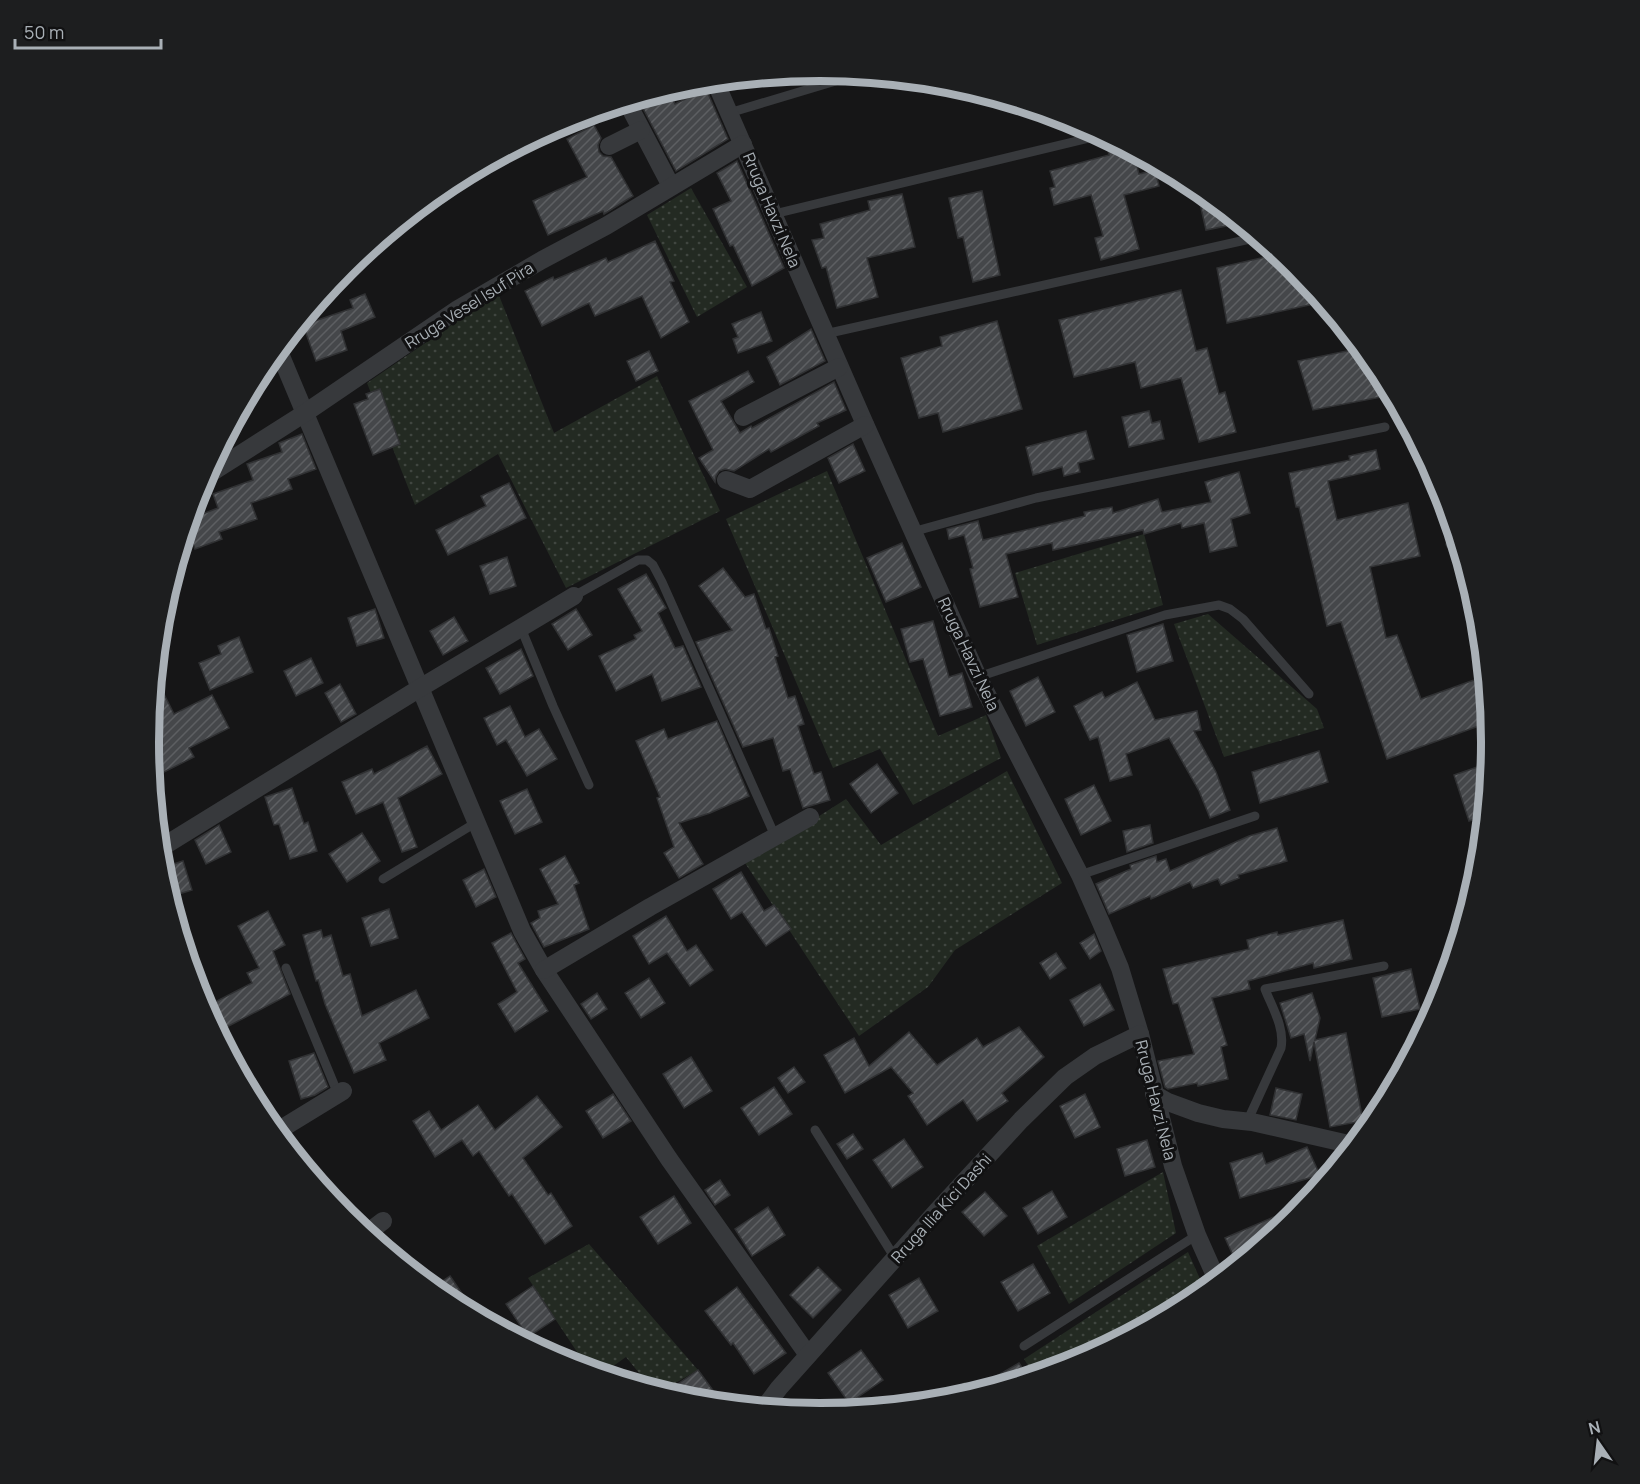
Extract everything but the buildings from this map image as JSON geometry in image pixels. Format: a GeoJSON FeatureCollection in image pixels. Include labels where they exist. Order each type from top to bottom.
{"type":"FeatureCollection","features":[{"type":"Feature","properties":{"kind":"street","name":"Rruga Havzi Nela"},"geometry":{"type":"LineString","coordinates":[[719,89],[912,532],[978,677],[1080,875],[1120,968],[1140,1034],[1173,1166],[1197,1235],[1214,1272]]}},
{"type":"Feature","properties":{"kind":"street"},"geometry":{"type":"LineString","coordinates":[[631,109],[671,186]]}},
{"type":"Feature","properties":{"kind":"street"},"geometry":{"type":"LineString","coordinates":[[609,146],[641,130]]}},
{"type":"Feature","properties":{"kind":"street","name":"Rruga Vesel Isuf Pira"},"geometry":{"type":"LineString","coordinates":[[219,468],[305,413],[458,309],[606,226],[744,144]]}},
{"type":"Feature","properties":{"kind":"street"},"geometry":{"type":"LineString","coordinates":[[282,359],[522,931],[544,970],[669,1159],[808,1355]]}},
{"type":"Feature","properties":{"kind":"street"},"geometry":{"type":"LineString","coordinates":[[743,417],[840,367]]}},
{"type":"Feature","properties":{"kind":"street"},"geometry":{"type":"LineString","coordinates":[[726,480],[750,489],[865,425]]}},
{"type":"Feature","properties":{"kind":"street"},"geometry":{"type":"LineString","coordinates":[[168,844],[574,596]]}},
{"type":"Feature","properties":{"kind":"street"},"geometry":{"type":"LineString","coordinates":[[544,970],[660,901],[810,817]]}},
{"type":"Feature","properties":{"kind":"street","name":"Rruga Ilia Kici Dashi"},"geometry":{"type":"LineString","coordinates":[[769,1401],[808,1355],[1021,1120],[1065,1077],[1095,1056],[1140,1034]]}},
{"type":"Feature","properties":{"kind":"street"},"geometry":{"type":"LineString","coordinates":[[284,1127],[340,1092]]}},
{"type":"Feature","properties":{"kind":"street"},"geometry":{"type":"LineString","coordinates":[[1154,1094],[1198,1113],[1345,1143]]}},
{"type":"Feature","properties":{"kind":"street"},"geometry":{"type":"LineString","coordinates":[[373,1229],[383,1221]]}},
{"type":"Feature","properties":{"kind":"lane"},"geometry":{"type":"LineString","coordinates":[[729,113],[835,81]]}},
{"type":"Feature","properties":{"kind":"lane"},"geometry":{"type":"LineString","coordinates":[[774,214],[1089,138]]}},
{"type":"Feature","properties":{"kind":"lane"},"geometry":{"type":"LineString","coordinates":[[825,334],[1249,239]]}},
{"type":"Feature","properties":{"kind":"lane"},"geometry":{"type":"LineString","coordinates":[[912,532],[1036,498],[1385,427]]}},
{"type":"Feature","properties":{"kind":"lane"},"geometry":{"type":"LineString","coordinates":[[574,596],[638,560],[647,560],[653,565],[775,836]]}},
{"type":"Feature","properties":{"kind":"lane"},"geometry":{"type":"LineString","coordinates":[[978,677],[1165,615],[1219,604],[1243,618],[1310,694]]}},
{"type":"Feature","properties":{"kind":"lane"},"geometry":{"type":"LineString","coordinates":[[521,628],[589,785]]}},
{"type":"Feature","properties":{"kind":"lane"},"geometry":{"type":"LineString","coordinates":[[1080,875],[1255,816]]}},
{"type":"Feature","properties":{"kind":"lane"},"geometry":{"type":"LineString","coordinates":[[383,879],[477,822]]}},
{"type":"Feature","properties":{"kind":"lane"},"geometry":{"type":"LineString","coordinates":[[1247,1122],[1282,1040],[1281,1030],[1265,989],[1384,966]]}},
{"type":"Feature","properties":{"kind":"lane"},"geometry":{"type":"LineString","coordinates":[[286,968],[340,1092]]}},
{"type":"Feature","properties":{"kind":"lane"},"geometry":{"type":"LineString","coordinates":[[814,1130],[895,1258]]}},
{"type":"Feature","properties":{"kind":"lane"},"geometry":{"type":"LineString","coordinates":[[1024,1346],[1197,1235]]}},
{"type":"Feature","properties":{"kind":"shaded area"},"geometry":{"type":"Polygon","coordinates":[[[691,188],[747,287],[697,317],[647,215],[691,188]]]}},
{"type":"Feature","properties":{"kind":"shaded area"},"geometry":{"type":"Polygon","coordinates":[[[498,293],[554,433],[657,376],[720,511],[566,588],[498,454],[415,505],[367,383],[498,293]]]}},
{"type":"Feature","properties":{"kind":"shaded area"},"geometry":{"type":"Polygon","coordinates":[[[827,471],[938,736],[986,715],[1001,758],[913,805],[880,749],[833,768],[726,519],[827,471]]]}},
{"type":"Feature","properties":{"kind":"shaded area"},"geometry":{"type":"Polygon","coordinates":[[[1144,534],[1163,605],[1037,645],[1015,573],[1144,534]]]}},
{"type":"Feature","properties":{"kind":"shaded area"},"geometry":{"type":"Polygon","coordinates":[[[1208,614],[1317,709],[1324,728],[1224,757],[1174,624],[1208,614]]]}},
{"type":"Feature","properties":{"kind":"shaded area"},"geometry":{"type":"Polygon","coordinates":[[[1007,771],[1062,883],[955,950],[928,987],[859,1036],[745,863],[846,799],[881,845],[1007,771]]]}},
{"type":"Feature","properties":{"kind":"shaded area"},"geometry":{"type":"Polygon","coordinates":[[[1163,1172],[1176,1233],[1069,1304],[1037,1246],[1163,1172]]]}},
{"type":"Feature","properties":{"kind":"shaded area"},"geometry":{"type":"Polygon","coordinates":[[[589,1244],[698,1370],[671,1385],[643,1378],[626,1357],[610,1369],[581,1358],[528,1278],[589,1244]]]}},
{"type":"Feature","properties":{"kind":"shaded area"},"geometry":{"type":"Polygon","coordinates":[[[1188,1252],[1201,1281],[1187,1292],[1112,1335],[1073,1353],[1030,1369],[1024,1359],[1188,1252]]]}},
{"type":"Feature","properties":{"kind":"shaded area"},"geometry":{"type":"Polygon","coordinates":[[[965,1382],[967,1386],[954,1389],[965,1382]]]}}]}
